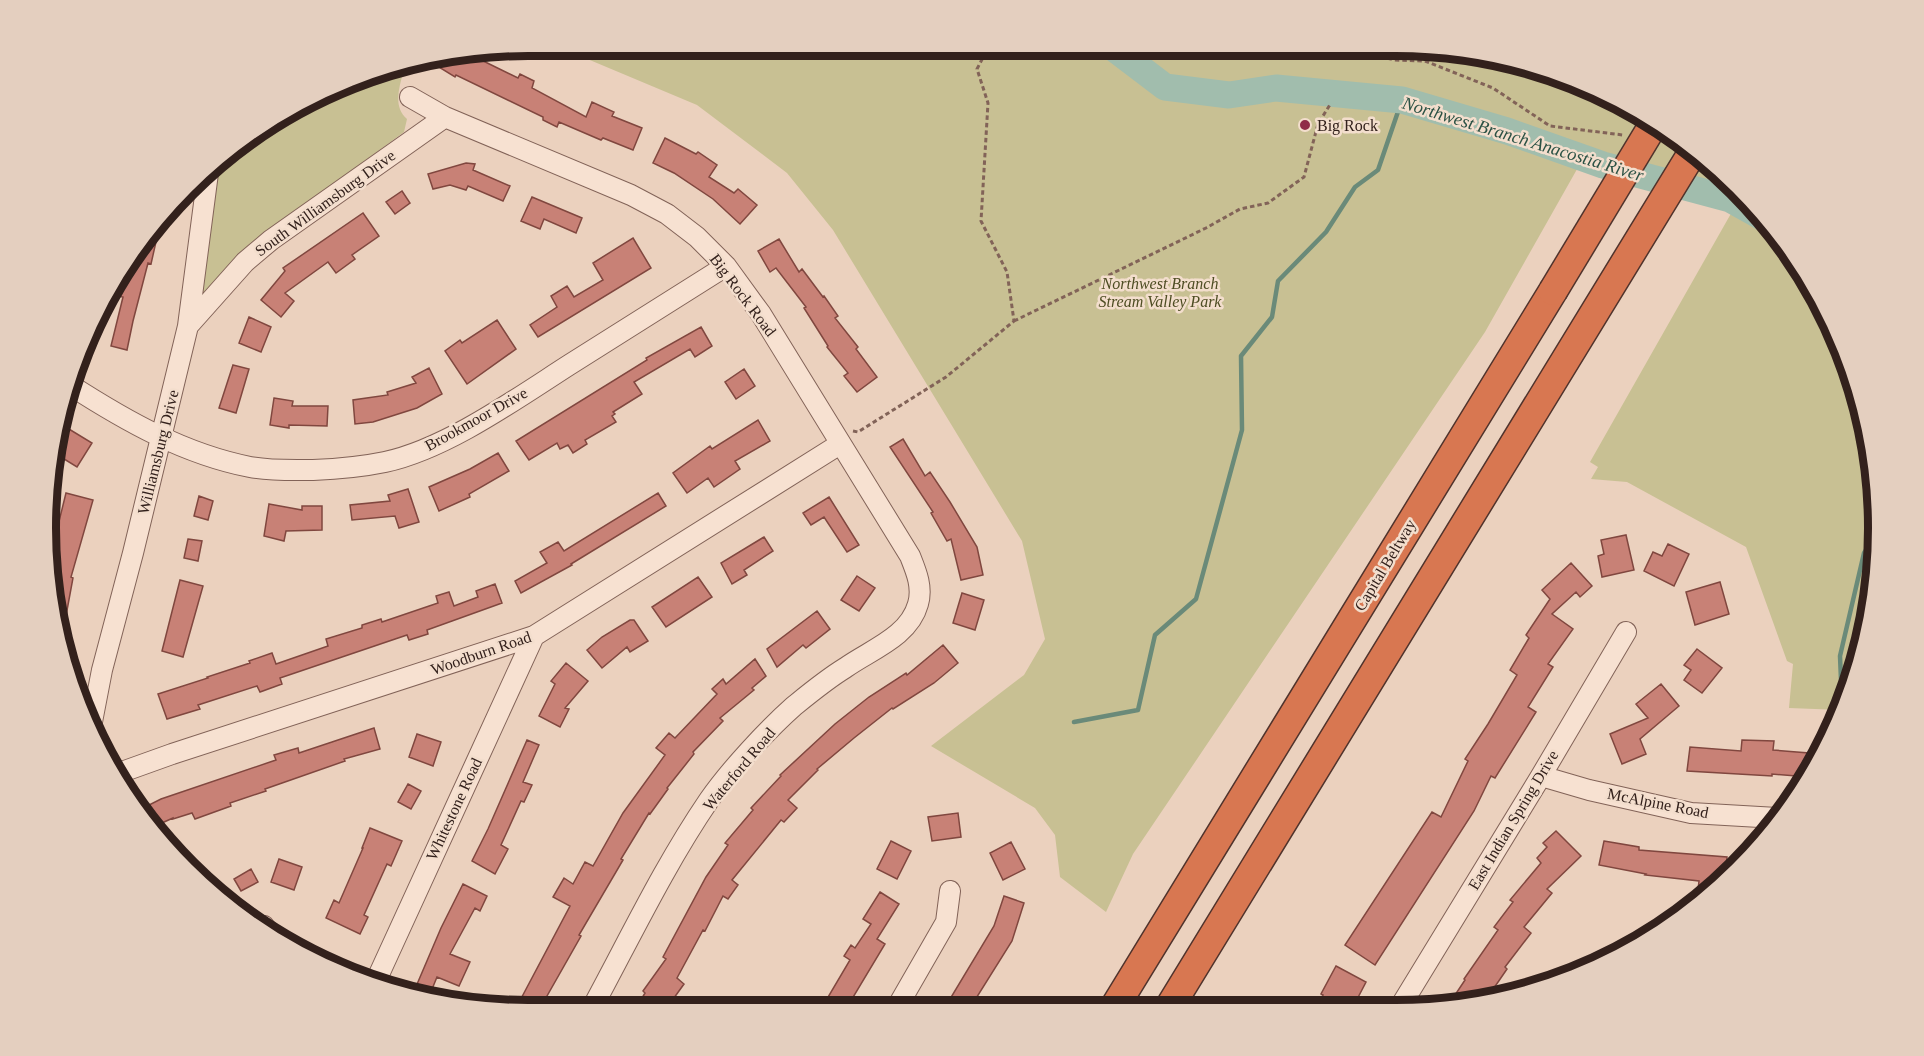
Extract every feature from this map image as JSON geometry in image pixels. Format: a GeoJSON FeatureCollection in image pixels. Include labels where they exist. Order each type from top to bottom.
{"type":"FeatureCollection","features":[{"type":"Feature","properties":{"kind":"highway","name":"Capital Beltway"},"geometry":{"type":"LineString","coordinates":[[1119,1000],[1650,129]]}},
{"type":"Feature","properties":{"kind":"highway"},"geometry":{"type":"LineString","coordinates":[[1174,1000],[1689,157]]}},
{"type":"Feature","properties":{"kind":"street","name":"Big Rock Road"},"geometry":{"type":"LineString","coordinates":[[410,97],[445,117],[640,200],[667,214],[697,237],[726,266],[761,314],[910,556],[920,587],[919,603]]}},
{"type":"Feature","properties":{"kind":"street","name":"South Williamsburg Drive"},"geometry":{"type":"LineString","coordinates":[[188,326],[245,262],[271,240],[445,117]]}},
{"type":"Feature","properties":{"kind":"street","name":"Williamsburg Drive"},"geometry":{"type":"LineString","coordinates":[[93,714],[102,670],[134,553],[188,326],[207,182]]}},
{"type":"Feature","properties":{"kind":"street","name":"Brookmoor Drive"},"geometry":{"type":"LineString","coordinates":[[77,389],[161,438],[188,450],[250,467],[342,469],[386,462],[416,452],[453,435],[496,411],[726,266]]}},
{"type":"Feature","properties":{"kind":"street","name":"Woodburn Road"},"geometry":{"type":"LineString","coordinates":[[123,771],[534,636],[837,440]]}},
{"type":"Feature","properties":{"kind":"street","name":"Waterford Road"},"geometry":{"type":"LineString","coordinates":[[596,1000],[685,838],[710,799],[743,758],[794,706],[844,668],[907,626],[919,603]]}},
{"type":"Feature","properties":{"kind":"street","name":"East Indian Spring Drive"},"geometry":{"type":"LineString","coordinates":[[1404,1000],[1626,632]]}},
{"type":"Feature","properties":{"kind":"street","name":"Whitestone Road"},"geometry":{"type":"LineString","coordinates":[[378,976],[534,636]]}},
{"type":"Feature","properties":{"kind":"street","name":"McAlpine Road"},"geometry":{"type":"LineString","coordinates":[[1541,776],[1589,790],[1691,813],[1770,818]]}},
{"type":"Feature","properties":{"kind":"street"},"geometry":{"type":"LineString","coordinates":[[901,1000],[946,922],[950,891]]}},
{"type":"Feature","properties":{"kind":"path"},"geometry":{"type":"LineString","coordinates":[[984,56],[978,69],[988,103],[981,221],[1006,272],[1014,321]]}},
{"type":"Feature","properties":{"kind":"path"},"geometry":{"type":"LineString","coordinates":[[1380,56],[1394,60],[1425,61],[1493,88],[1550,126],[1627,135]]}},
{"type":"Feature","properties":{"kind":"path"},"geometry":{"type":"LineString","coordinates":[[837,440],[844,430],[858,432],[946,377],[1014,321],[1206,228],[1240,209],[1268,203],[1304,177],[1318,124],[1330,103]]}},
{"type":"Feature","properties":{"kind":"green space","name":"Northwest Branch Stream Valley Park"},"geometry":{"type":"Polygon","coordinates":[[[580,56],[1427,57],[1458,60],[1518,72],[1577,91],[1605,104],[1659,135],[1684,153],[1708,173],[1751,216],[1789,265],[1833,347],[1859,436],[1864,466],[1868,528],[1864,590],[1859,620],[1833,710],[1789,708],[1793,664],[1787,661],[1746,547],[1627,482],[1591,479],[1598,467],[1590,462],[1733,210],[1589,148],[1485,332],[1133,854],[1106,912],[1060,877],[1055,835],[1035,808],[931,746],[1024,675],[1045,639],[1022,541],[833,230],[787,173],[697,105],[580,56]]]}},
{"type":"Feature","properties":{"kind":"green space"},"geometry":{"type":"Polygon","coordinates":[[[406,72],[403,73],[399,91],[400,109],[407,119],[404,132],[273,229],[220,303],[194,295],[215,174],[265,135],[347,91],[406,72]]]}},
{"type":"Feature","properties":{"kind":"building"},"geometry":{"type":"Polygon","coordinates":[[[479,59],[518,78],[520,74],[534,81],[532,88],[586,117],[592,102],[614,112],[612,116],[642,128],[633,150],[603,138],[601,140],[559,122],[557,127],[543,120],[543,117],[456,75],[455,77],[436,65],[479,59]]]}},
{"type":"Feature","properties":{"kind":"building"},"geometry":{"type":"Polygon","coordinates":[[[665,138],[696,154],[698,152],[717,165],[709,177],[734,193],[738,189],[757,205],[740,224],[713,199],[674,173],[653,163],[665,138]]]}},
{"type":"Feature","properties":{"kind":"building"},"geometry":{"type":"Polygon","coordinates":[[[466,163],[475,164],[473,170],[510,186],[503,201],[468,186],[466,190],[450,185],[433,189],[428,174],[466,163]]]}},
{"type":"Feature","properties":{"kind":"building"},"geometry":{"type":"Polygon","coordinates":[[[402,191],[410,203],[395,214],[386,202],[402,191]]]}},
{"type":"Feature","properties":{"kind":"building"},"geometry":{"type":"Polygon","coordinates":[[[532,197],[582,218],[576,233],[544,219],[540,229],[521,221],[532,197]]]}},
{"type":"Feature","properties":{"kind":"building"},"geometry":{"type":"Polygon","coordinates":[[[363,213],[379,236],[352,255],[355,259],[336,273],[328,262],[285,293],[294,301],[281,317],[261,300],[285,271],[283,268],[363,213]]]}},
{"type":"Feature","properties":{"kind":"building"},"geometry":{"type":"Polygon","coordinates":[[[158,234],[151,264],[148,263],[127,350],[111,346],[123,297],[117,296],[135,265],[158,234]]]}},
{"type":"Feature","properties":{"kind":"building"},"geometry":{"type":"Polygon","coordinates":[[[633,238],[651,268],[538,337],[530,325],[557,307],[551,296],[567,286],[574,297],[603,280],[593,263],[633,238]]]}},
{"type":"Feature","properties":{"kind":"building"},"geometry":{"type":"Polygon","coordinates":[[[779,239],[799,272],[802,269],[824,296],[838,316],[835,318],[858,347],[856,349],[877,377],[857,392],[844,376],[848,373],[827,347],[804,308],[806,307],[776,268],[770,272],[758,251],[779,239]]]}},
{"type":"Feature","properties":{"kind":"building"},"geometry":{"type":"Polygon","coordinates":[[[249,317],[271,327],[261,352],[239,343],[249,317]]]}},
{"type":"Feature","properties":{"kind":"building"},"geometry":{"type":"Polygon","coordinates":[[[497,320],[516,349],[467,384],[445,351],[460,340],[462,343],[497,320]]]}},
{"type":"Feature","properties":{"kind":"building"},"geometry":{"type":"Polygon","coordinates":[[[701,327],[712,346],[695,357],[690,349],[634,382],[642,394],[613,412],[615,414],[612,416],[616,422],[585,440],[587,444],[573,453],[568,445],[560,449],[557,443],[529,460],[516,441],[647,360],[646,358],[701,327]]]}},
{"type":"Feature","properties":{"kind":"building"},"geometry":{"type":"Polygon","coordinates":[[[233,365],[249,369],[236,413],[219,408],[233,365]]]}},
{"type":"Feature","properties":{"kind":"building"},"geometry":{"type":"Polygon","coordinates":[[[429,368],[442,394],[417,408],[373,422],[355,424],[353,400],[388,395],[387,392],[416,383],[412,377],[429,368]]]}},
{"type":"Feature","properties":{"kind":"building"},"geometry":{"type":"Polygon","coordinates":[[[744,369],[755,386],[736,399],[725,382],[744,369]]]}},
{"type":"Feature","properties":{"kind":"building"},"geometry":{"type":"Polygon","coordinates":[[[274,398],[293,401],[292,406],[328,406],[327,426],[289,425],[289,428],[270,425],[274,398]]]}},
{"type":"Feature","properties":{"kind":"building"},"geometry":{"type":"Polygon","coordinates":[[[758,420],[770,441],[735,461],[740,469],[714,487],[708,478],[687,493],[673,473],[710,446],[712,449],[758,420]]]}},
{"type":"Feature","properties":{"kind":"building"},"geometry":{"type":"Polygon","coordinates":[[[67,428],[92,443],[77,467],[61,457],[67,428]]]}},
{"type":"Feature","properties":{"kind":"building"},"geometry":{"type":"Polygon","coordinates":[[[903,439],[925,476],[930,472],[977,547],[983,575],[961,580],[951,539],[947,541],[931,513],[933,512],[890,447],[903,439]]]}},
{"type":"Feature","properties":{"kind":"building"},"geometry":{"type":"Polygon","coordinates":[[[498,453],[509,471],[469,494],[470,497],[439,511],[429,487],[470,469],[498,453]]]}},
{"type":"Feature","properties":{"kind":"building"},"geometry":{"type":"Polygon","coordinates":[[[408,489],[419,522],[399,528],[395,516],[352,520],[350,505],[390,501],[388,495],[408,489]]]}},
{"type":"Feature","properties":{"kind":"building"},"geometry":{"type":"Polygon","coordinates":[[[66,493],[93,500],[71,577],[73,578],[65,621],[60,590],[56,533],[66,493]]]}},
{"type":"Feature","properties":{"kind":"building"},"geometry":{"type":"Polygon","coordinates":[[[658,493],[666,506],[572,565],[521,593],[515,581],[547,563],[540,552],[558,542],[564,551],[658,493]]]}},
{"type":"Feature","properties":{"kind":"building"},"geometry":{"type":"Polygon","coordinates":[[[199,496],[213,501],[208,520],[194,516],[199,496]]]}},
{"type":"Feature","properties":{"kind":"building"},"geometry":{"type":"Polygon","coordinates":[[[829,497],[859,545],[847,552],[824,517],[811,525],[803,513],[829,497]]]}},
{"type":"Feature","properties":{"kind":"building"},"geometry":{"type":"Polygon","coordinates":[[[269,504],[302,510],[302,506],[322,506],[322,530],[286,531],[284,541],[264,536],[269,504]]]}},
{"type":"Feature","properties":{"kind":"building"},"geometry":{"type":"Polygon","coordinates":[[[1626,535],[1634,570],[1602,577],[1598,556],[1604,554],[1601,540],[1626,535]]]}},
{"type":"Feature","properties":{"kind":"building"},"geometry":{"type":"Polygon","coordinates":[[[764,537],[773,551],[744,570],[747,575],[732,584],[721,563],[764,537]]]}},
{"type":"Feature","properties":{"kind":"building"},"geometry":{"type":"Polygon","coordinates":[[[188,539],[202,541],[198,561],[184,558],[188,539]]]}},
{"type":"Feature","properties":{"kind":"building"},"geometry":{"type":"Polygon","coordinates":[[[1668,544],[1689,554],[1674,586],[1644,571],[1653,552],[1662,556],[1668,544]]]}},
{"type":"Feature","properties":{"kind":"building"},"geometry":{"type":"Polygon","coordinates":[[[1571,563],[1592,586],[1580,597],[1576,592],[1552,614],[1573,629],[1548,664],[1553,667],[1528,707],[1536,712],[1495,778],[1491,776],[1474,811],[1375,965],[1345,945],[1432,812],[1441,817],[1468,761],[1465,759],[1517,675],[1510,670],[1529,638],[1526,635],[1550,599],[1542,590],[1571,563]]]}},
{"type":"Feature","properties":{"kind":"building"},"geometry":{"type":"Polygon","coordinates":[[[857,576],[875,588],[859,611],[841,600],[857,576]]]}},
{"type":"Feature","properties":{"kind":"building"},"geometry":{"type":"Polygon","coordinates":[[[698,577],[712,597],[666,627],[652,607],[698,577]]]}},
{"type":"Feature","properties":{"kind":"building"},"geometry":{"type":"Polygon","coordinates":[[[180,580],[203,586],[183,657],[162,651],[180,580]]]}},
{"type":"Feature","properties":{"kind":"building"},"geometry":{"type":"Polygon","coordinates":[[[1720,582],[1729,614],[1695,625],[1686,592],[1720,582]]]}},
{"type":"Feature","properties":{"kind":"building"},"geometry":{"type":"Polygon","coordinates":[[[495,584],[502,603],[427,630],[428,634],[409,640],[407,635],[280,678],[282,684],[260,692],[257,686],[198,705],[200,709],[167,719],[158,694],[250,663],[249,661],[272,653],[276,664],[328,646],[326,639],[362,628],[362,625],[381,619],[382,622],[438,603],[436,596],[449,592],[454,606],[478,597],[476,591],[495,584]]]}},
{"type":"Feature","properties":{"kind":"building"},"geometry":{"type":"Polygon","coordinates":[[[962,593],[984,600],[975,630],[953,623],[962,593]]]}},
{"type":"Feature","properties":{"kind":"building"},"geometry":{"type":"Polygon","coordinates":[[[817,611],[830,629],[806,648],[803,645],[777,667],[767,649],[817,611]]]}},
{"type":"Feature","properties":{"kind":"building"},"geometry":{"type":"Polygon","coordinates":[[[630,620],[634,620],[648,641],[630,652],[627,647],[602,668],[587,650],[602,637],[630,620]]]}},
{"type":"Feature","properties":{"kind":"building"},"geometry":{"type":"Polygon","coordinates":[[[943,645],[958,663],[934,683],[892,708],[817,769],[788,800],[797,808],[784,822],[781,820],[732,880],[738,885],[728,899],[723,896],[705,931],[703,930],[677,978],[684,984],[672,1000],[641,1000],[645,993],[643,991],[666,959],[663,957],[706,877],[728,845],[725,843],[753,810],[751,808],[780,775],[835,724],[869,697],[906,673],[907,675],[943,645]]]}},
{"type":"Feature","properties":{"kind":"building"},"geometry":{"type":"Polygon","coordinates":[[[1697,649],[1722,668],[1702,693],[1684,680],[1691,670],[1684,665],[1697,649]]]}},
{"type":"Feature","properties":{"kind":"building"},"geometry":{"type":"Polygon","coordinates":[[[755,659],[766,676],[752,688],[754,690],[720,718],[723,721],[693,752],[694,754],[649,813],[621,859],[623,860],[545,1000],[520,1000],[570,906],[553,897],[564,878],[573,884],[585,862],[593,866],[623,813],[665,755],[656,748],[669,733],[675,738],[717,694],[712,689],[723,679],[726,684],[755,659]]]}},
{"type":"Feature","properties":{"kind":"building"},"geometry":{"type":"Polygon","coordinates":[[[566,663],[588,681],[565,708],[569,709],[560,727],[539,716],[555,684],[551,681],[566,663]]]}},
{"type":"Feature","properties":{"kind":"building"},"geometry":{"type":"Polygon","coordinates":[[[1661,684],[1679,706],[1640,739],[1646,754],[1622,764],[1610,734],[1648,718],[1636,704],[1661,684]]]}},
{"type":"Feature","properties":{"kind":"building"},"geometry":{"type":"Polygon","coordinates":[[[374,728],[380,749],[344,759],[345,761],[265,789],[266,791],[230,803],[231,806],[195,819],[192,813],[160,824],[146,806],[161,799],[276,760],[274,755],[298,748],[299,753],[374,728]]]}},
{"type":"Feature","properties":{"kind":"building"},"geometry":{"type":"Polygon","coordinates":[[[417,734],[441,742],[433,766],[409,757],[417,734]]]}},
{"type":"Feature","properties":{"kind":"building"},"geometry":{"type":"Polygon","coordinates":[[[527,740],[539,745],[523,782],[532,785],[524,802],[521,801],[501,845],[508,849],[495,874],[472,861],[527,740]]]}},
{"type":"Feature","properties":{"kind":"building"},"geometry":{"type":"Polygon","coordinates":[[[1742,740],[1774,741],[1773,750],[1811,753],[1798,776],[1687,771],[1690,747],[1741,751],[1742,740]]]}},
{"type":"Feature","properties":{"kind":"building"},"geometry":{"type":"Polygon","coordinates":[[[408,784],[421,791],[411,809],[398,802],[408,784]]]}},
{"type":"Feature","properties":{"kind":"building"},"geometry":{"type":"Polygon","coordinates":[[[958,813],[961,837],[932,841],[928,817],[958,813]]]}},
{"type":"Feature","properties":{"kind":"building"},"geometry":{"type":"Polygon","coordinates":[[[370,828],[402,841],[391,866],[387,864],[364,915],[368,917],[360,934],[326,918],[334,900],[339,903],[370,828]]]}},
{"type":"Feature","properties":{"kind":"building"},"geometry":{"type":"Polygon","coordinates":[[[1556,831],[1581,856],[1547,889],[1552,893],[1524,927],[1531,933],[1505,967],[1507,969],[1493,990],[1454,996],[1498,930],[1494,927],[1513,902],[1510,900],[1541,863],[1537,858],[1547,847],[1543,843],[1556,831]]]}},
{"type":"Feature","properties":{"kind":"building"},"geometry":{"type":"Polygon","coordinates":[[[891,841],[911,851],[897,879],[877,869],[891,841]]]}},
{"type":"Feature","properties":{"kind":"building"},"geometry":{"type":"Polygon","coordinates":[[[1604,841],[1639,847],[1639,850],[1727,857],[1726,866],[1699,890],[1699,881],[1645,875],[1599,865],[1604,841]]]}},
{"type":"Feature","properties":{"kind":"building"},"geometry":{"type":"Polygon","coordinates":[[[1011,842],[1025,869],[1003,880],[990,853],[1011,842]]]}},
{"type":"Feature","properties":{"kind":"building"},"geometry":{"type":"Polygon","coordinates":[[[279,859],[302,867],[294,890],[271,882],[279,859]]]}},
{"type":"Feature","properties":{"kind":"building"},"geometry":{"type":"Polygon","coordinates":[[[251,869],[258,882],[241,891],[234,879],[251,869]]]}},
{"type":"Feature","properties":{"kind":"building"},"geometry":{"type":"Polygon","coordinates":[[[463,884],[487,896],[480,911],[475,908],[450,954],[470,962],[459,986],[437,977],[432,990],[416,986],[463,884]]]}},
{"type":"Feature","properties":{"kind":"building"},"geometry":{"type":"Polygon","coordinates":[[[880,892],[899,904],[877,939],[885,944],[851,1000],[826,1000],[850,960],[844,956],[851,945],[855,948],[871,924],[863,919],[880,892]]]}},
{"type":"Feature","properties":{"kind":"building"},"geometry":{"type":"Polygon","coordinates":[[[1004,896],[1024,903],[1012,941],[975,1000],[949,1000],[994,926],[1004,896]]]}},
{"type":"Feature","properties":{"kind":"building"},"geometry":{"type":"Polygon","coordinates":[[[1336,966],[1366,982],[1357,1000],[1320,1000],[1323,995],[1321,994],[1336,966]]]}},
{"type":"Feature","properties":{"kind":"waterway","name":"Northwest Branch Anacostia River"},"geometry":{"type":"LineString","coordinates":[[1124,56],[1165,87],[1229,95],[1276,88],[1402,100],[1507,131],[1603,165],[1730,199],[1740,205]]}},
{"type":"Feature","properties":{"kind":"waterway"},"geometry":{"type":"LineString","coordinates":[[1074,722],[1138,710],[1155,635],[1196,599],[1242,430],[1241,356],[1272,317],[1278,281],[1326,232],[1355,187],[1378,170],[1402,100]]}},
{"type":"Feature","properties":{"kind":"waterway"},"geometry":{"type":"LineString","coordinates":[[1841,685],[1840,656],[1864,553],[1867,548]]}},
{"type":"Feature","properties":{"kind":"place","name":"Big Rock"},"geometry":{"type":"Point","coordinates":[1305,125]}}]}
